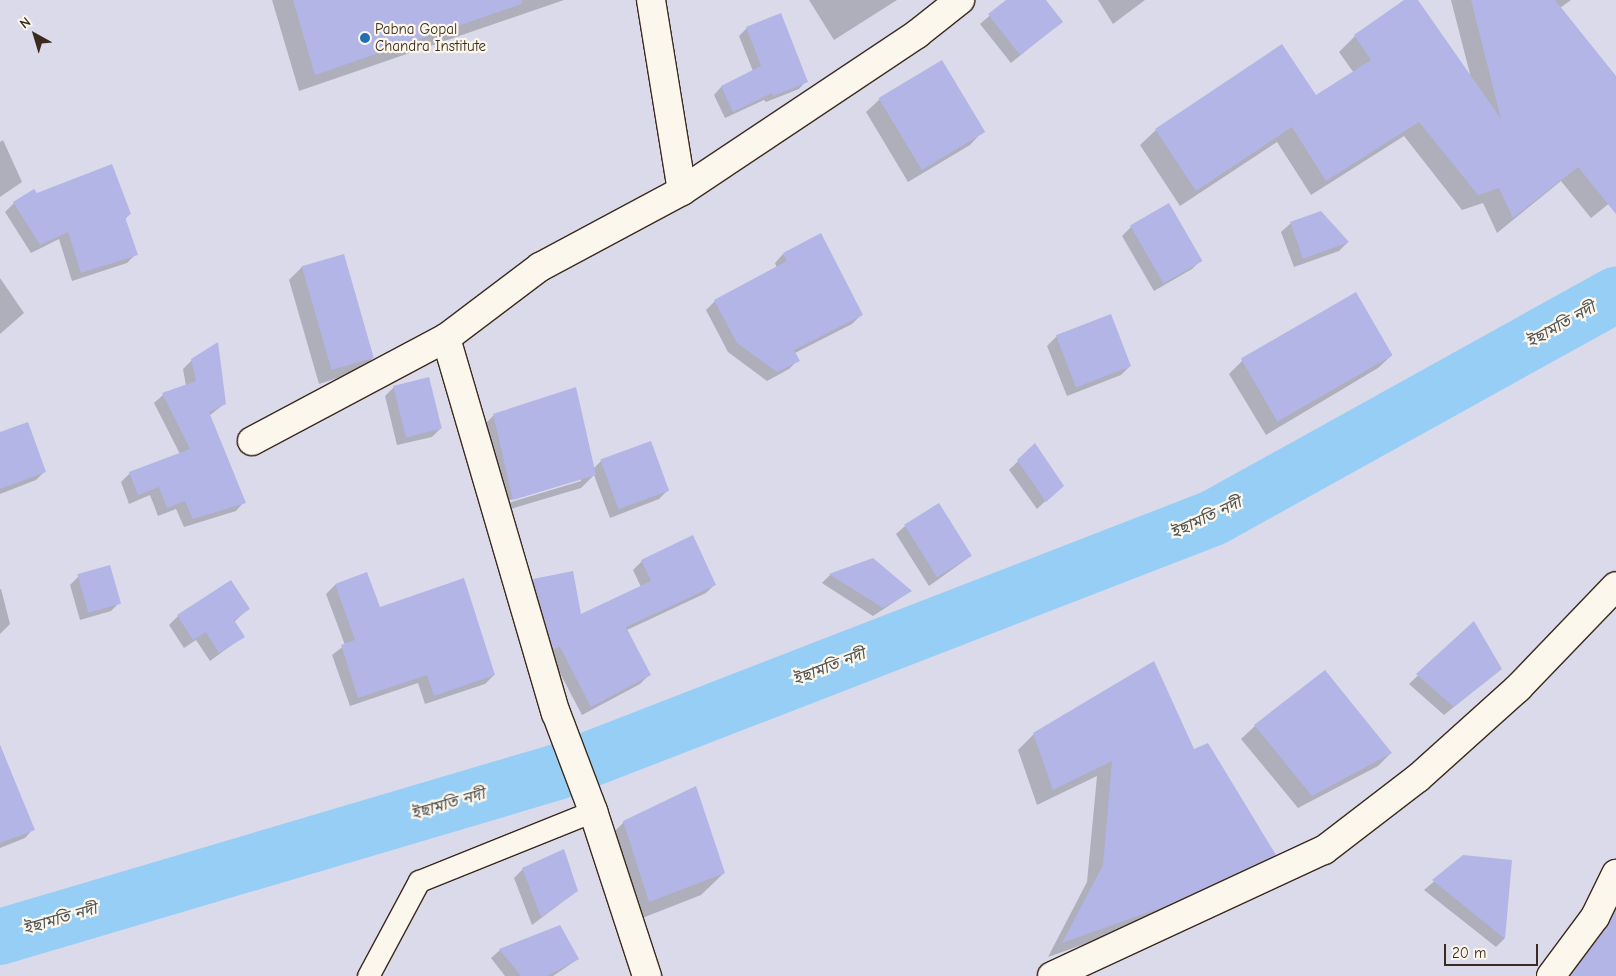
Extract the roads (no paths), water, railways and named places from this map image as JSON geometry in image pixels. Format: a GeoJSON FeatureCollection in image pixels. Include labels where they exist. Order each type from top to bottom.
{"type":"FeatureCollection","features":[{"type":"Feature","properties":{"kind":"street"},"geometry":{"type":"LineString","coordinates":[[651,0],[682,191]]}},
{"type":"Feature","properties":{"kind":"street"},"geometry":{"type":"LineString","coordinates":[[252,441],[446,338],[540,267],[682,191],[917,34],[960,0]]}},
{"type":"Feature","properties":{"kind":"street"},"geometry":{"type":"LineString","coordinates":[[446,338],[556,713],[593,810],[647,976]]}},
{"type":"Feature","properties":{"kind":"street"},"geometry":{"type":"LineString","coordinates":[[1052,976],[1324,850],[1418,778],[1518,688],[1616,586]]}},
{"type":"Feature","properties":{"kind":"street"},"geometry":{"type":"LineString","coordinates":[[368,976],[419,880],[593,810]]}},
{"type":"Feature","properties":{"kind":"street"},"geometry":{"type":"LineString","coordinates":[[1551,976],[1595,917],[1616,874]]}},
{"type":"Feature","properties":{"kind":"waterway","name":"ইছামতি নদী"},"geometry":{"type":"LineString","coordinates":[[0,937],[557,772],[1213,518],[1616,295]]}},
{"type":"Feature","properties":{"kind":"place","name":"Pabna Gopal Chandra Institute"},"geometry":{"type":"Point","coordinates":[365,38]}}]}
